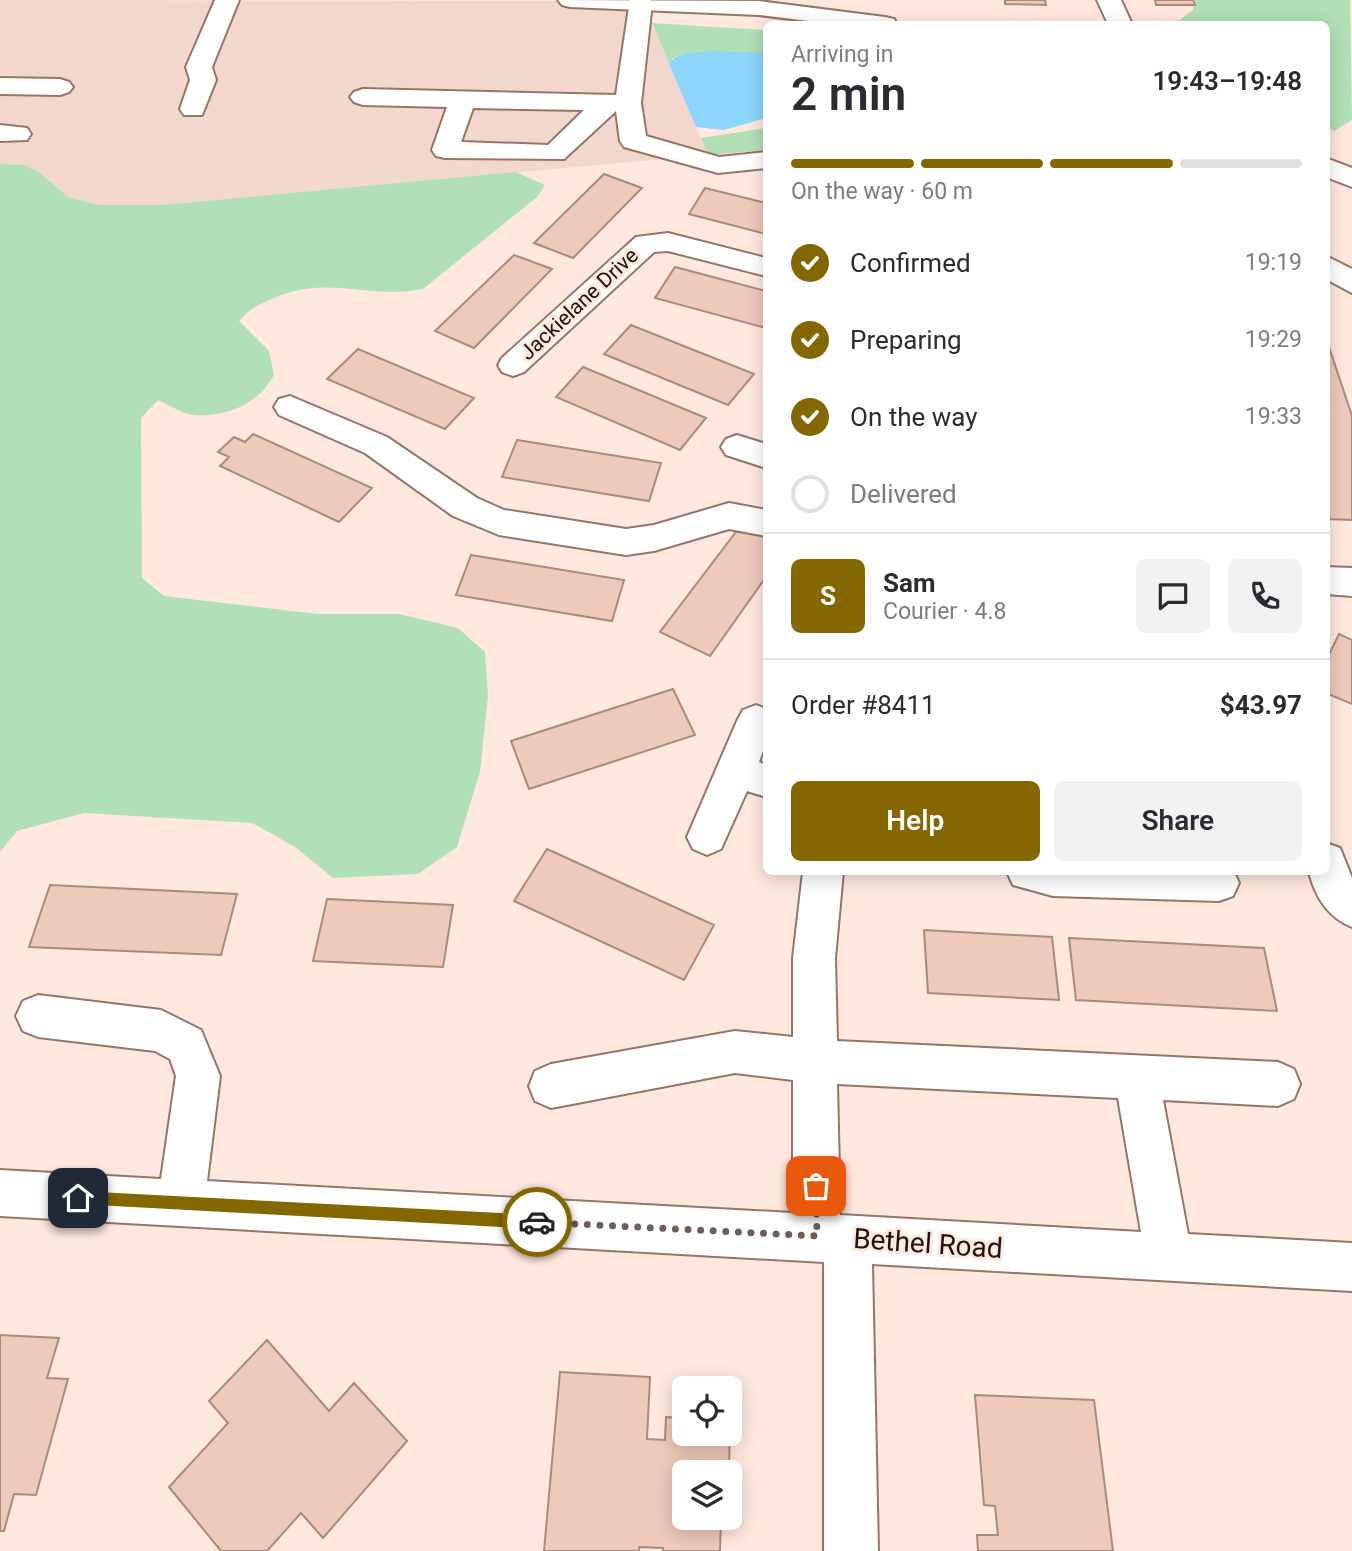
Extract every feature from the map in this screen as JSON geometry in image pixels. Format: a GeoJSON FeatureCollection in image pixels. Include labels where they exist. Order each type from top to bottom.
{"type":"FeatureCollection","features":[{"type":"Feature","properties":{"kind":"street"},"geometry":{"type":"LineString","coordinates":[[193,109],[203,80],[199,67],[227,0]]}},
{"type":"Feature","properties":{"kind":"street"},"geometry":{"type":"LineString","coordinates":[[570,0],[759,8],[861,21]]}},
{"type":"Feature","properties":{"kind":"street"},"geometry":{"type":"LineString","coordinates":[[1109,0],[1119,21]]}},
{"type":"Feature","properties":{"kind":"street"},"geometry":{"type":"LineString","coordinates":[[640,3],[617,103],[633,141],[718,165],[763,160]]}},
{"type":"Feature","properties":{"kind":"street"},"geometry":{"type":"LineString","coordinates":[[3,93],[60,87]]}},
{"type":"Feature","properties":{"kind":"street"},"geometry":{"type":"LineString","coordinates":[[363,97],[617,103]]}},
{"type":"Feature","properties":{"kind":"street"},"geometry":{"type":"LineString","coordinates":[[463,100],[445,150],[555,153],[617,103]]}},
{"type":"Feature","properties":{"kind":"street"},"geometry":{"type":"LineString","coordinates":[[1330,168],[1352,179]]}},
{"type":"Feature","properties":{"kind":"street","name":"Jackielane Drive"},"geometry":{"type":"LineString","coordinates":[[513,365],[646,243],[668,242],[763,266]]}},
{"type":"Feature","properties":{"kind":"street"},"geometry":{"type":"LineString","coordinates":[[290,407],[376,445],[465,507],[499,522],[626,542],[654,538],[729,516],[743,516],[763,522]]}},
{"type":"Feature","properties":{"kind":"street"},"geometry":{"type":"LineString","coordinates":[[1330,580],[1352,582]]}},
{"type":"Feature","properties":{"kind":"street"},"geometry":{"type":"LineString","coordinates":[[706,836],[751,776],[756,720]]}},
{"type":"Feature","properties":{"kind":"street"},"geometry":{"type":"LineString","coordinates":[[823,875],[814,958],[815,1061],[832,1237],[851,1551]]}},
{"type":"Feature","properties":{"kind":"street"},"geometry":{"type":"LineString","coordinates":[[1040,875],[1053,878],[1219,883]]}},
{"type":"Feature","properties":{"kind":"street"},"geometry":{"type":"LineString","coordinates":[[1330,875],[1333,886],[1352,908]]}},
{"type":"Feature","properties":{"kind":"street"},"geometry":{"type":"LineString","coordinates":[[38,1016],[161,1031],[186,1045],[198,1076],[181,1203]]}},
{"type":"Feature","properties":{"kind":"street"},"geometry":{"type":"LineString","coordinates":[[551,1086],[735,1052],[815,1061],[1278,1084]]}},
{"type":"Feature","properties":{"kind":"street"},"geometry":{"type":"LineString","coordinates":[[1137,1077],[1170,1258]]}},
{"type":"Feature","properties":{"kind":"street","name":"Bethel Road"},"geometry":{"type":"LineString","coordinates":[[0,1193],[832,1237],[1352,1268]]}},
{"type":"Feature","properties":{"kind":"shaded area"},"geometry":{"type":"Polygon","coordinates":[[[0,0],[642,1],[708,155],[162,205],[100,205],[68,197],[39,172],[25,165],[0,164],[0,0]]]}},
{"type":"Feature","properties":{"kind":"green space"},"geometry":{"type":"Polygon","coordinates":[[[1195,0],[1350,0],[1352,120],[1334,131],[1330,128],[1330,21],[1178,21],[1193,10],[1195,0]]]}},
{"type":"Feature","properties":{"kind":"green space"},"geometry":{"type":"Polygon","coordinates":[[[652,23],[763,30],[763,53],[684,54],[673,58],[669,64],[652,23]]]}},
{"type":"Feature","properties":{"kind":"green space"},"geometry":{"type":"Polygon","coordinates":[[[763,128],[763,150],[708,155],[701,138],[763,128]]]}},
{"type":"Feature","properties":{"kind":"green space"},"geometry":{"type":"Polygon","coordinates":[[[0,164],[25,165],[39,172],[68,197],[100,205],[162,205],[516,172],[545,185],[537,197],[423,289],[385,292],[313,288],[274,298],[251,310],[239,321],[269,351],[274,375],[260,393],[241,407],[218,414],[194,415],[158,400],[141,418],[142,578],[164,596],[318,614],[399,614],[458,628],[485,652],[488,696],[480,772],[457,847],[418,874],[333,878],[295,847],[252,823],[84,813],[17,831],[0,852],[0,164]]]}},
{"type":"Feature","properties":{"kind":"water"},"geometry":{"type":"Polygon","coordinates":[[[694,53],[763,53],[763,119],[724,130],[696,127],[669,64],[677,57],[694,53]]]}},
{"type":"Feature","properties":{"kind":"building"},"geometry":{"type":"Polygon","coordinates":[[[1005,0],[1045,0],[1046,5],[1005,4],[1005,0]]]}},
{"type":"Feature","properties":{"kind":"building"},"geometry":{"type":"Polygon","coordinates":[[[1155,0],[1193,0],[1195,5],[1156,5],[1155,0]]]}},
{"type":"Feature","properties":{"kind":"building"},"geometry":{"type":"Polygon","coordinates":[[[604,174],[642,188],[573,258],[534,243],[604,174]]]}},
{"type":"Feature","properties":{"kind":"building"},"geometry":{"type":"Polygon","coordinates":[[[705,188],[763,202],[763,233],[689,214],[705,188]]]}},
{"type":"Feature","properties":{"kind":"building"},"geometry":{"type":"Polygon","coordinates":[[[514,255],[552,269],[474,348],[435,331],[514,255]]]}},
{"type":"Feature","properties":{"kind":"building"},"geometry":{"type":"Polygon","coordinates":[[[675,267],[763,290],[763,327],[655,298],[675,267]]]}},
{"type":"Feature","properties":{"kind":"building"},"geometry":{"type":"Polygon","coordinates":[[[631,325],[754,374],[728,405],[604,354],[631,325]]]}},
{"type":"Feature","properties":{"kind":"building"},"geometry":{"type":"Polygon","coordinates":[[[358,349],[474,398],[445,429],[327,379],[358,349]]]}},
{"type":"Feature","properties":{"kind":"building"},"geometry":{"type":"Polygon","coordinates":[[[1330,350],[1352,416],[1352,520],[1330,519],[1330,350]]]}},
{"type":"Feature","properties":{"kind":"building"},"geometry":{"type":"Polygon","coordinates":[[[583,367],[706,418],[680,450],[556,397],[583,367]]]}},
{"type":"Feature","properties":{"kind":"building"},"geometry":{"type":"Polygon","coordinates":[[[253,434],[372,488],[339,522],[220,466],[229,457],[218,452],[234,437],[245,442],[253,434]]]}},
{"type":"Feature","properties":{"kind":"building"},"geometry":{"type":"Polygon","coordinates":[[[517,440],[661,463],[649,501],[502,477],[517,440]]]}},
{"type":"Feature","properties":{"kind":"building"},"geometry":{"type":"Polygon","coordinates":[[[742,524],[763,534],[763,581],[710,656],[660,632],[742,524]]]}},
{"type":"Feature","properties":{"kind":"building"},"geometry":{"type":"Polygon","coordinates":[[[471,555],[624,580],[612,621],[456,595],[471,555]]]}},
{"type":"Feature","properties":{"kind":"building"},"geometry":{"type":"Polygon","coordinates":[[[1339,634],[1352,640],[1352,704],[1330,695],[1330,653],[1339,634]]]}},
{"type":"Feature","properties":{"kind":"building"},"geometry":{"type":"Polygon","coordinates":[[[673,689],[695,735],[529,789],[511,741],[673,689]]]}},
{"type":"Feature","properties":{"kind":"building"},"geometry":{"type":"Polygon","coordinates":[[[547,849],[714,925],[684,980],[514,901],[547,849]]]}},
{"type":"Feature","properties":{"kind":"building"},"geometry":{"type":"Polygon","coordinates":[[[50,885],[237,894],[221,955],[29,947],[50,885]]]}},
{"type":"Feature","properties":{"kind":"building"},"geometry":{"type":"Polygon","coordinates":[[[327,899],[453,905],[443,967],[313,961],[327,899]]]}},
{"type":"Feature","properties":{"kind":"building"},"geometry":{"type":"Polygon","coordinates":[[[924,930],[1052,937],[1059,1000],[928,993],[924,930]]]}},
{"type":"Feature","properties":{"kind":"building"},"geometry":{"type":"Polygon","coordinates":[[[1069,938],[1264,948],[1277,1011],[1076,1000],[1069,938]]]}},
{"type":"Feature","properties":{"kind":"building"},"geometry":{"type":"Polygon","coordinates":[[[0,1335],[59,1338],[47,1378],[68,1379],[36,1495],[14,1494],[4,1531],[0,1531],[0,1335]]]}},
{"type":"Feature","properties":{"kind":"building"},"geometry":{"type":"Polygon","coordinates":[[[267,1340],[329,1411],[354,1383],[407,1441],[323,1538],[301,1513],[267,1551],[221,1551],[169,1487],[228,1423],[209,1401],[267,1340]]]}},
{"type":"Feature","properties":{"kind":"building"},"geometry":{"type":"Polygon","coordinates":[[[560,1372],[650,1377],[647,1439],[665,1440],[666,1417],[672,1417],[672,1446],[730,1446],[729,1460],[672,1460],[672,1530],[721,1530],[720,1551],[663,1551],[663,1548],[639,1547],[639,1551],[544,1551],[560,1372]]]}},
{"type":"Feature","properties":{"kind":"building"},"geometry":{"type":"Polygon","coordinates":[[[975,1395],[1094,1400],[1113,1551],[978,1551],[977,1535],[998,1535],[995,1506],[984,1505],[975,1395]]]}},
{"type":"Feature","properties":{"kind":"way so far"},"geometry":{"type":"LineString","coordinates":[[537,1222],[817,1236],[816,1186]]}},
{"type":"Feature","properties":{"kind":"route"},"geometry":{"type":"LineString","coordinates":[[78,1198],[537,1222]]}}]}
